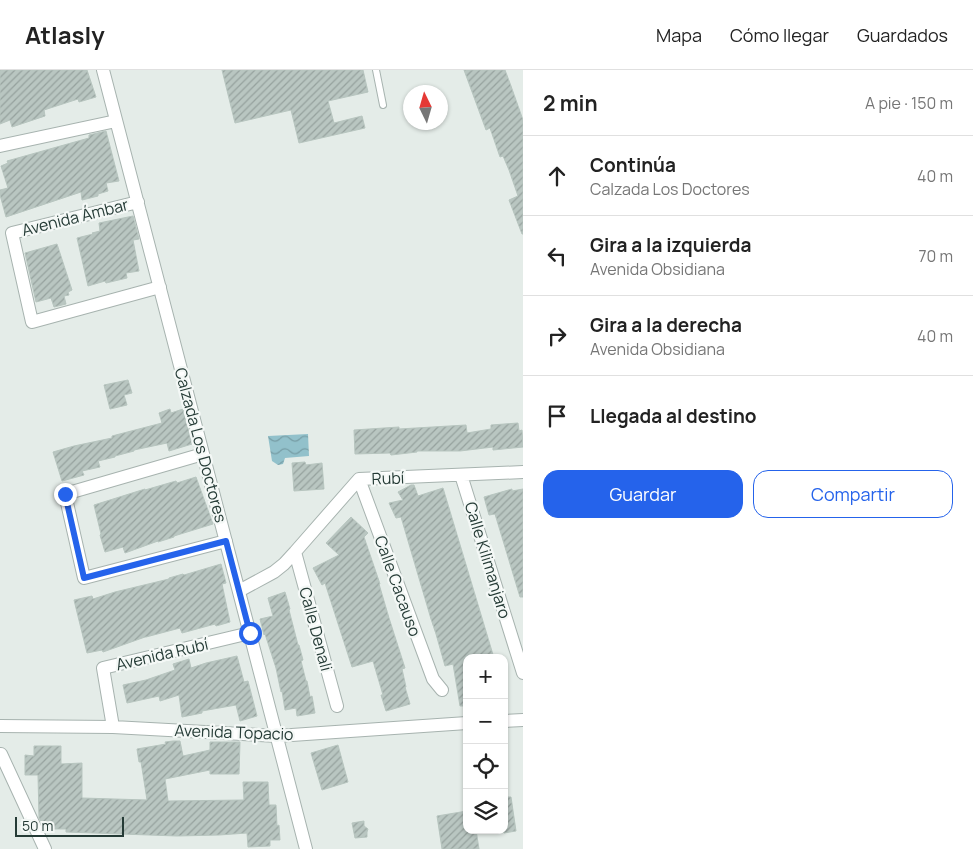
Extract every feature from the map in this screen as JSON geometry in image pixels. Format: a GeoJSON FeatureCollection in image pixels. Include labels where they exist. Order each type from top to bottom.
{"type":"FeatureCollection","features":[{"type":"Feature","properties":{"kind":"street","name":"Calzada Los Doctores"},"geometry":{"type":"LineString","coordinates":[[103,70],[306,849]]}},
{"type":"Feature","properties":{"kind":"street"},"geometry":{"type":"LineString","coordinates":[[0,146],[116,120]]}},
{"type":"Feature","properties":{"kind":"street","name":"Avenida Ámbar"},"geometry":{"type":"LineString","coordinates":[[138,202],[12,232],[32,322],[160,287]]}},
{"type":"Feature","properties":{"kind":"street"},"geometry":{"type":"LineString","coordinates":[[203,454],[65,494],[84,578],[226,541]]}},
{"type":"Feature","properties":{"kind":"street","name":"Rubí"},"geometry":{"type":"LineString","coordinates":[[239,591],[274,572],[295,552],[358,480],[523,472]]}},
{"type":"Feature","properties":{"kind":"street","name":"Calle Kilimanjaro"},"geometry":{"type":"LineString","coordinates":[[462,475],[523,673]]}},
{"type":"Feature","properties":{"kind":"street","name":"Calle Cacauso"},"geometry":{"type":"LineString","coordinates":[[358,480],[433,679],[442,690]]}},
{"type":"Feature","properties":{"kind":"street","name":"Calle Denali"},"geometry":{"type":"LineString","coordinates":[[295,552],[337,706]]}},
{"type":"Feature","properties":{"kind":"street","name":"Avenida Rubí"},"geometry":{"type":"LineString","coordinates":[[113,727],[104,668],[250,633]]}},
{"type":"Feature","properties":{"kind":"street"},"geometry":{"type":"LineString","coordinates":[[508,721],[523,720]]}},
{"type":"Feature","properties":{"kind":"street","name":"Avenida Topacio"},"geometry":{"type":"LineString","coordinates":[[0,726],[113,727],[277,736],[463,723]]}},
{"type":"Feature","properties":{"kind":"street"},"geometry":{"type":"LineString","coordinates":[[1,754],[45,849]]}},
{"type":"Feature","properties":{"kind":"lane"},"geometry":{"type":"LineString","coordinates":[[376,70],[383,105]]}},
{"type":"Feature","properties":{"kind":"water"},"geometry":{"type":"Polygon","coordinates":[[[308,434],[309,456],[285,458],[283,464],[278,465],[272,461],[268,436],[308,434]]]}},
{"type":"Feature","properties":{"kind":"building"},"geometry":{"type":"Polygon","coordinates":[[[0,70],[87,70],[96,97],[79,102],[78,99],[44,110],[45,116],[12,127],[10,120],[0,124],[0,70]]]}},
{"type":"Feature","properties":{"kind":"building"},"geometry":{"type":"Polygon","coordinates":[[[222,70],[363,70],[368,92],[328,101],[334,123],[362,116],[365,128],[299,143],[291,110],[235,123],[222,70]]]}},
{"type":"Feature","properties":{"kind":"building"},"geometry":{"type":"Polygon","coordinates":[[[464,70],[505,70],[511,86],[523,120],[523,234],[509,200],[518,196],[509,170],[503,156],[500,157],[490,128],[486,130],[464,70]]]}},
{"type":"Feature","properties":{"kind":"building"},"geometry":{"type":"Polygon","coordinates":[[[106,131],[119,181],[106,183],[108,191],[82,200],[81,192],[6,217],[0,190],[8,188],[1,166],[8,163],[7,161],[89,138],[89,135],[106,131]]]}},
{"type":"Feature","properties":{"kind":"building"},"geometry":{"type":"Polygon","coordinates":[[[133,216],[139,239],[133,240],[139,271],[126,273],[127,278],[88,286],[77,238],[100,231],[99,223],[133,216]]]}},
{"type":"Feature","properties":{"kind":"building"},"geometry":{"type":"Polygon","coordinates":[[[57,244],[72,290],[68,292],[69,295],[64,296],[66,304],[54,307],[51,298],[36,302],[25,253],[57,244]]]}},
{"type":"Feature","properties":{"kind":"building"},"geometry":{"type":"Polygon","coordinates":[[[128,380],[132,393],[124,395],[127,405],[110,409],[104,385],[128,380]]]}},
{"type":"Feature","properties":{"kind":"building"},"geometry":{"type":"Polygon","coordinates":[[[170,409],[171,413],[183,409],[192,444],[169,451],[167,443],[134,450],[98,461],[100,467],[82,471],[84,475],[62,481],[53,452],[112,438],[112,436],[162,423],[159,413],[170,409]]]}},
{"type":"Feature","properties":{"kind":"building"},"geometry":{"type":"Polygon","coordinates":[[[518,423],[519,431],[522,430],[523,447],[493,450],[493,447],[460,451],[417,451],[391,455],[390,453],[355,454],[354,430],[466,425],[467,433],[491,429],[491,425],[518,423]]]}},
{"type":"Feature","properties":{"kind":"building"},"geometry":{"type":"Polygon","coordinates":[[[305,462],[306,465],[322,463],[324,489],[294,491],[292,463],[305,462]]]}},
{"type":"Feature","properties":{"kind":"building"},"geometry":{"type":"Polygon","coordinates":[[[196,477],[213,524],[125,553],[123,547],[105,552],[94,505],[145,489],[196,477]]]}},
{"type":"Feature","properties":{"kind":"building"},"geometry":{"type":"Polygon","coordinates":[[[411,485],[414,485],[418,496],[443,488],[493,654],[463,654],[463,706],[460,706],[453,664],[445,666],[401,517],[396,518],[389,503],[403,500],[398,492],[411,485]]]}},
{"type":"Feature","properties":{"kind":"building"},"geometry":{"type":"Polygon","coordinates":[[[512,489],[512,491],[523,489],[523,597],[520,597],[495,514],[489,515],[484,497],[512,489]]]}},
{"type":"Feature","properties":{"kind":"building"},"geometry":{"type":"Polygon","coordinates":[[[351,517],[368,533],[364,537],[405,668],[402,669],[410,704],[386,711],[373,661],[352,667],[325,583],[322,585],[313,568],[339,555],[326,543],[351,517]]]}},
{"type":"Feature","properties":{"kind":"building"},"geometry":{"type":"Polygon","coordinates":[[[221,564],[226,583],[222,584],[230,622],[182,633],[180,628],[145,637],[103,652],[102,650],[87,653],[74,600],[92,596],[93,599],[221,564]]]}},
{"type":"Feature","properties":{"kind":"building"},"geometry":{"type":"Polygon","coordinates":[[[285,592],[315,713],[297,716],[296,708],[285,710],[276,668],[260,619],[273,616],[268,598],[285,592]]]}},
{"type":"Feature","properties":{"kind":"building"},"geometry":{"type":"Polygon","coordinates":[[[237,656],[244,682],[248,681],[257,716],[240,721],[236,705],[202,711],[202,713],[182,717],[179,695],[160,701],[159,696],[127,703],[123,685],[146,680],[175,670],[173,664],[189,659],[191,668],[237,656]]]}},
{"type":"Feature","properties":{"kind":"building"},"geometry":{"type":"Polygon","coordinates":[[[180,741],[183,756],[210,750],[210,742],[240,742],[239,774],[210,774],[210,770],[165,779],[168,801],[244,800],[243,782],[268,782],[269,805],[276,805],[280,840],[270,840],[270,846],[248,847],[247,833],[177,836],[66,832],[66,829],[45,829],[39,818],[38,775],[25,775],[25,755],[34,756],[34,746],[61,746],[61,764],[82,763],[82,798],[147,800],[137,749],[180,741]]]}},
{"type":"Feature","properties":{"kind":"building"},"geometry":{"type":"Polygon","coordinates":[[[338,745],[348,782],[322,790],[311,753],[338,745]]]}},
{"type":"Feature","properties":{"kind":"building"},"geometry":{"type":"Polygon","coordinates":[[[508,797],[511,797],[516,831],[508,832],[508,797]]]}},
{"type":"Feature","properties":{"kind":"building"},"geometry":{"type":"Polygon","coordinates":[[[463,812],[463,834],[477,834],[479,849],[442,849],[437,816],[463,812]]]}},
{"type":"Feature","properties":{"kind":"building"},"geometry":{"type":"Polygon","coordinates":[[[364,821],[364,826],[368,829],[367,837],[355,838],[352,823],[364,821]]]}},
{"type":"Feature","properties":{"kind":"route"},"geometry":{"type":"LineString","coordinates":[[65,494],[84,578],[226,541],[250,633]]}}]}
